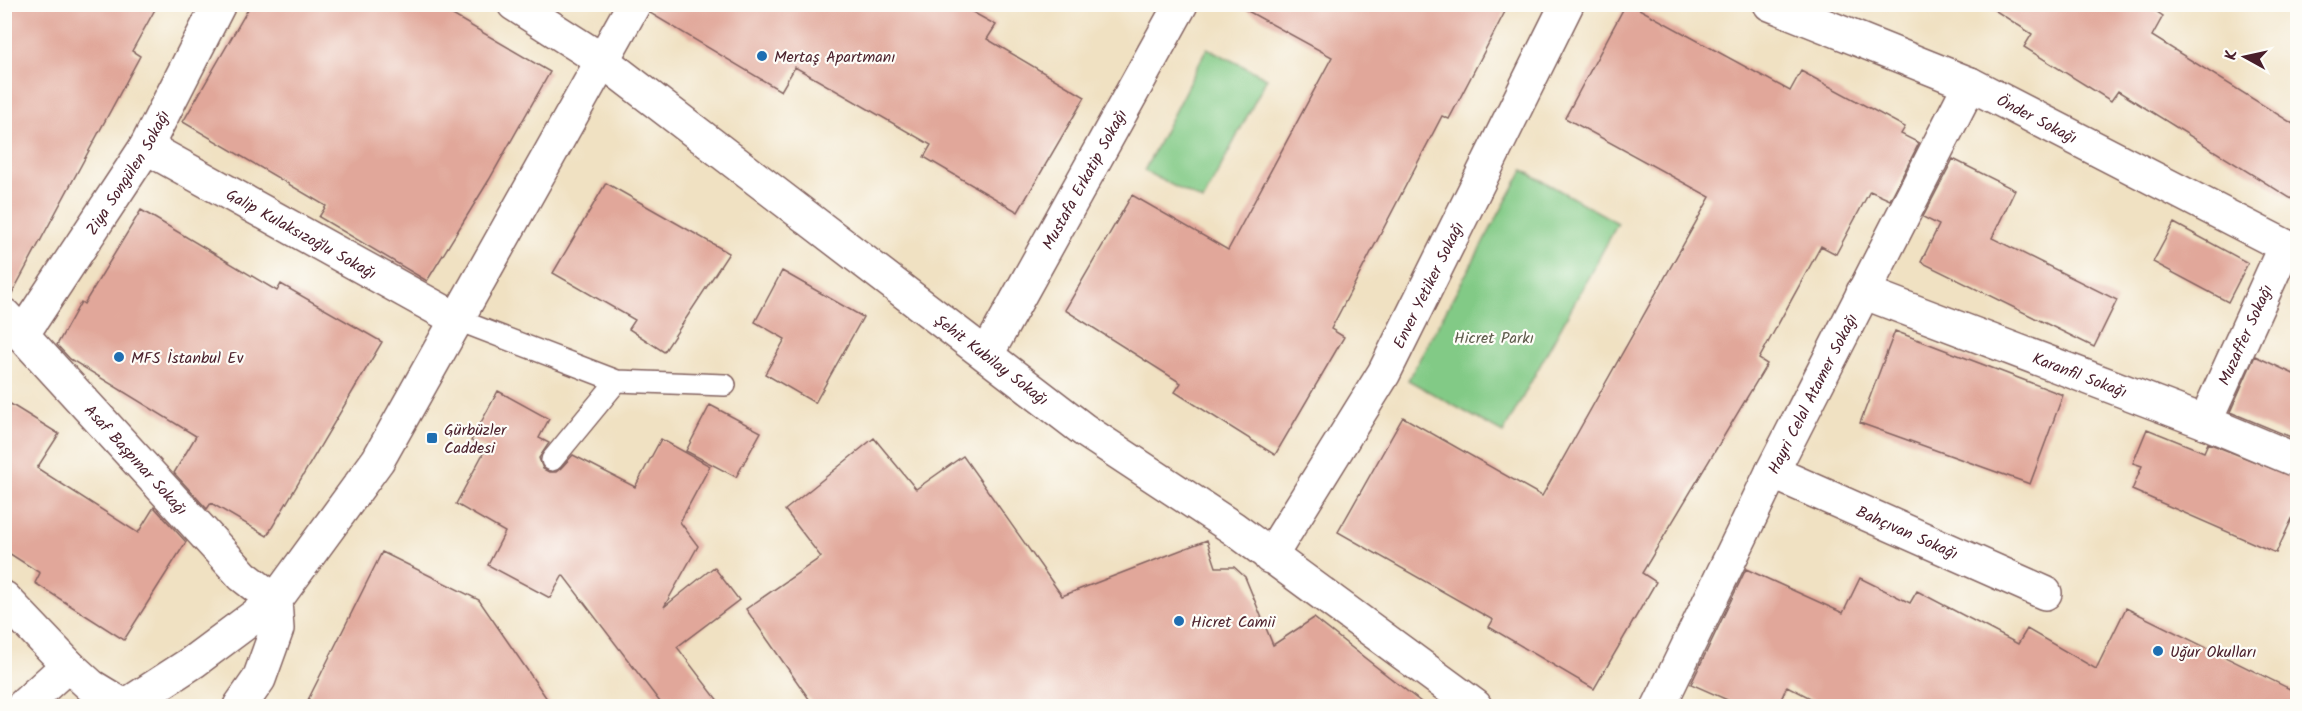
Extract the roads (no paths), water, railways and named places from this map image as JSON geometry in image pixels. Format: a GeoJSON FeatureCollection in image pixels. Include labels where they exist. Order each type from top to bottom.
{"type":"FeatureCollection","features":[{"type":"Feature","properties":{"kind":"street","name":"Ziya Songülen Sokağı"},"geometry":{"type":"LineString","coordinates":[[13,325],[146,147],[219,4]]}},
{"type":"Feature","properties":{"kind":"street","name":"Şehit Kubilay Sokağı"},"geometry":{"type":"LineString","coordinates":[[514,4],[603,61],[1084,430],[1233,528],[1474,706]]}},
{"type":"Feature","properties":{"kind":"street"},"geometry":{"type":"LineString","coordinates":[[4,598],[91,686],[125,706],[193,662],[275,601],[378,460],[634,4]]}},
{"type":"Feature","properties":{"kind":"street","name":"Mustafa Erkatip Sokağı"},"geometry":{"type":"LineString","coordinates":[[987,354],[1181,4]]}},
{"type":"Feature","properties":{"kind":"street","name":"Enver Yetiker Sokağı"},"geometry":{"type":"LineString","coordinates":[[1270,557],[1384,372],[1568,4]]}},
{"type":"Feature","properties":{"kind":"street","name":"Önder Sokağı"},"geometry":{"type":"LineString","coordinates":[[1770,4],[1970,84],[2291,248]]}},
{"type":"Feature","properties":{"kind":"street","name":"Hayri Celal Atamer Sokağı"},"geometry":{"type":"LineString","coordinates":[[1659,706],[1772,472],[1970,84]]}},
{"type":"Feature","properties":{"kind":"street","name":"Galip Kulaksızoğlu Sokağı"},"geometry":{"type":"LineString","coordinates":[[146,147],[458,320]]}},
{"type":"Feature","properties":{"kind":"street","name":"Muzaffer Sokağı"},"geometry":{"type":"LineString","coordinates":[[2205,422],[2291,248]]}},
{"type":"Feature","properties":{"kind":"street","name":"Karanfil Sokağı"},"geometry":{"type":"LineString","coordinates":[[1863,292],[2205,422],[2298,460]]}},
{"type":"Feature","properties":{"kind":"street","name":"Asaf Başpınar Sokağı"},"geometry":{"type":"LineString","coordinates":[[13,325],[243,576],[275,601]]}},
{"type":"Feature","properties":{"kind":"street","name":"Bahçıvan Sokağı"},"geometry":{"type":"LineString","coordinates":[[1772,472],[2045,593]]}},
{"type":"Feature","properties":{"kind":"street"},"geometry":{"type":"LineString","coordinates":[[240,706],[259,679],[277,629],[275,601]]}},
{"type":"Feature","properties":{"kind":"street"},"geometry":{"type":"LineString","coordinates":[[23,706],[68,665]]}},
{"type":"Feature","properties":{"kind":"lane"},"geometry":{"type":"LineString","coordinates":[[458,320],[617,381],[725,385]]}},
{"type":"Feature","properties":{"kind":"lane"},"geometry":{"type":"LineString","coordinates":[[552,460],[617,381]]}},
{"type":"Feature","properties":{"kind":"place","name":"Mertaş Apartmanı"},"geometry":{"type":"Point","coordinates":[762,56]}},
{"type":"Feature","properties":{"kind":"place","name":"MFS İstanbul Ev"},"geometry":{"type":"Point","coordinates":[119,357]}},
{"type":"Feature","properties":{"kind":"place","name":"Gürbüzler Caddesi"},"geometry":{"type":"Point","coordinates":[432,438]}},
{"type":"Feature","properties":{"kind":"place","name":"Hicret Camii"},"geometry":{"type":"Point","coordinates":[1179,621]}},
{"type":"Feature","properties":{"kind":"place","name":"Uğur Okulları"},"geometry":{"type":"Point","coordinates":[2158,651]}},
{"type":"Feature","properties":{"kind":"park label","name":"Hicret Parkı"},"geometry":{"type":"Point","coordinates":[1494,337]}}]}
